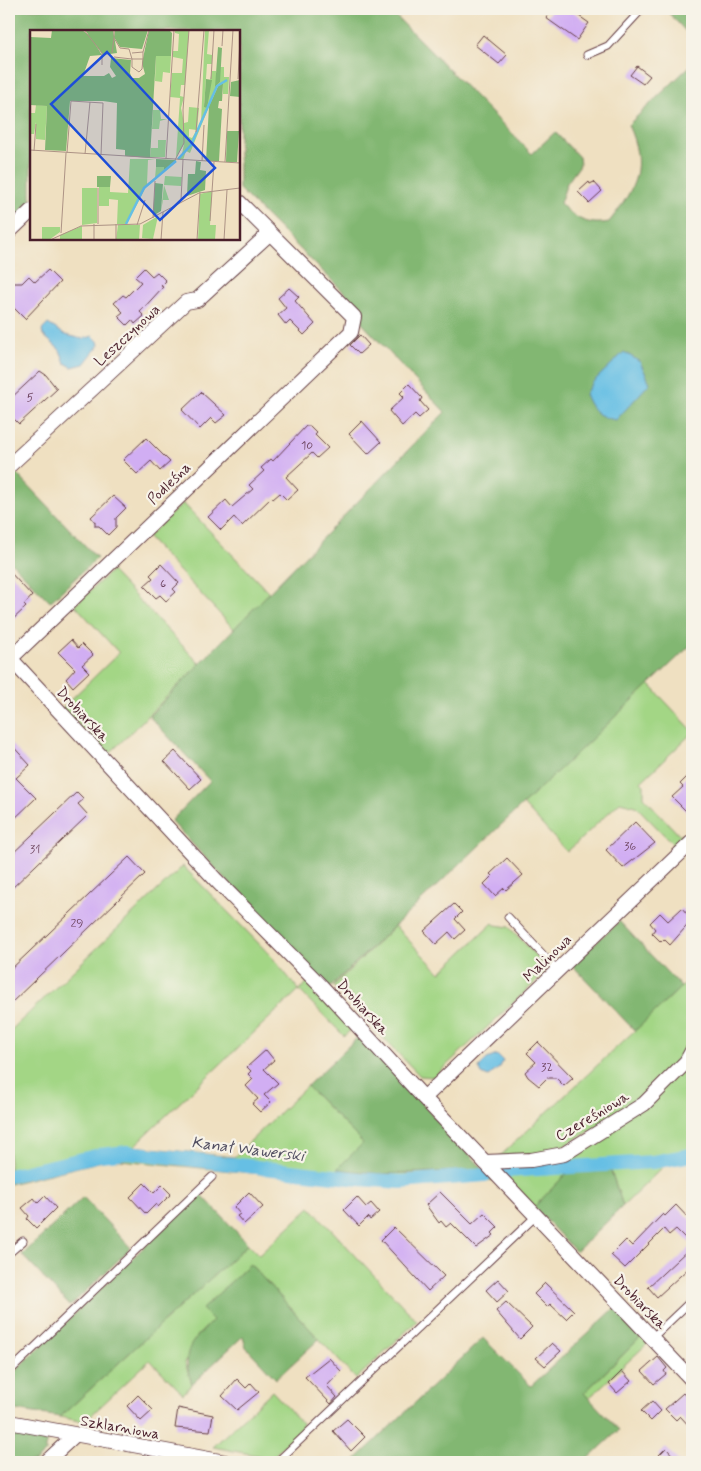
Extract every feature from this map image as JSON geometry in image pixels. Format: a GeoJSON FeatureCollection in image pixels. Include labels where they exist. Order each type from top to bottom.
{"type":"FeatureCollection","features":[{"type":"Feature","properties":{"kind":"street"},"geometry":{"type":"LineString","coordinates":[[240,203],[270,233]]}},
{"type":"Feature","properties":{"kind":"street"},"geometry":{"type":"LineString","coordinates":[[9,232],[30,212]]}},
{"type":"Feature","properties":{"kind":"street","name":"Podleśna"},"geometry":{"type":"LineString","coordinates":[[9,658],[351,332],[354,316],[270,233]]}},
{"type":"Feature","properties":{"kind":"street","name":"Leszczynowa"},"geometry":{"type":"LineString","coordinates":[[9,466],[186,302],[196,300],[270,233]]}},
{"type":"Feature","properties":{"kind":"street","name":"Drobiarska"},"geometry":{"type":"LineString","coordinates":[[9,658],[216,880],[322,987],[424,1098],[692,1380]]}},
{"type":"Feature","properties":{"kind":"street","name":"Malinowa"},"geometry":{"type":"LineString","coordinates":[[424,1098],[692,842]]}},
{"type":"Feature","properties":{"kind":"street","name":"Czereśniowa"},"geometry":{"type":"LineString","coordinates":[[485,1162],[531,1160],[564,1154],[644,1104],[686,1062],[692,1051]]}},
{"type":"Feature","properties":{"kind":"street","name":"Szklarniowa"},"geometry":{"type":"LineString","coordinates":[[9,1422],[225,1462]]}},
{"type":"Feature","properties":{"kind":"street"},"geometry":{"type":"LineString","coordinates":[[46,1462],[75,1435]]}},
{"type":"Feature","properties":{"kind":"lane"},"geometry":{"type":"LineString","coordinates":[[587,55],[608,46],[642,9]]}},
{"type":"Feature","properties":{"kind":"lane"},"geometry":{"type":"LineString","coordinates":[[508,917],[558,971]]}},
{"type":"Feature","properties":{"kind":"lane"},"geometry":{"type":"LineString","coordinates":[[9,1372],[212,1178]]}},
{"type":"Feature","properties":{"kind":"lane"},"geometry":{"type":"LineString","coordinates":[[277,1462],[536,1216]]}},
{"type":"Feature","properties":{"kind":"lane"},"geometry":{"type":"LineString","coordinates":[[9,1253],[23,1241]]}},
{"type":"Feature","properties":{"kind":"lane"},"geometry":{"type":"LineString","coordinates":[[652,1338],[692,1300]]}},
{"type":"Feature","properties":{"kind":"green space"},"geometry":{"type":"Polygon","coordinates":[[[9,9],[391,9],[532,154],[555,132],[579,157],[580,165],[567,183],[560,203],[582,220],[595,223],[609,222],[626,198],[636,176],[637,153],[628,125],[692,66],[692,644],[328,989],[171,821],[210,781],[149,716],[445,412],[359,320],[364,312],[240,190],[240,30],[30,30],[30,205],[9,225],[9,9]]]}},
{"type":"Feature","properties":{"kind":"green space"},"geometry":{"type":"Polygon","coordinates":[[[665,9],[692,9],[692,38],[665,9]]]}},
{"type":"Feature","properties":{"kind":"green space"},"geometry":{"type":"Polygon","coordinates":[[[16,473],[97,558],[50,602],[9,560],[9,479],[16,473]]]}},
{"type":"Feature","properties":{"kind":"green space"},"geometry":{"type":"Polygon","coordinates":[[[183,503],[269,593],[234,629],[147,537],[183,503]]]}},
{"type":"Feature","properties":{"kind":"green space"},"geometry":{"type":"Polygon","coordinates":[[[111,571],[200,664],[108,755],[62,708],[119,653],[75,605],[111,571]]]}},
{"type":"Feature","properties":{"kind":"green space"},"geometry":{"type":"Polygon","coordinates":[[[649,684],[692,730],[692,733],[641,782],[644,785],[644,797],[679,835],[687,835],[671,851],[672,843],[636,806],[620,802],[567,852],[523,804],[649,684]]]}},
{"type":"Feature","properties":{"kind":"green space"},"geometry":{"type":"Polygon","coordinates":[[[183,866],[271,956],[299,990],[134,1146],[234,1157],[307,1086],[363,1143],[338,1169],[382,1174],[484,1170],[494,1180],[392,1187],[111,1159],[9,1184],[9,1032],[183,866]]]}},
{"type":"Feature","properties":{"kind":"green space"},"geometry":{"type":"Polygon","coordinates":[[[619,921],[681,987],[635,1031],[572,965],[619,921]]]}},
{"type":"Feature","properties":{"kind":"green space"},"geometry":{"type":"Polygon","coordinates":[[[493,923],[509,927],[544,964],[544,974],[434,1077],[420,1076],[333,986],[395,926],[440,973],[493,923]]]}},
{"type":"Feature","properties":{"kind":"green space"},"geometry":{"type":"Polygon","coordinates":[[[692,977],[692,1044],[684,1058],[632,1108],[553,1152],[498,1158],[692,977]]]}},
{"type":"Feature","properties":{"kind":"green space"},"geometry":{"type":"Polygon","coordinates":[[[309,981],[352,1029],[344,1036],[299,990],[309,981]]]}},
{"type":"Feature","properties":{"kind":"green space"},"geometry":{"type":"Polygon","coordinates":[[[359,1036],[484,1170],[382,1174],[337,1169],[363,1143],[307,1086],[359,1036]]]}},
{"type":"Feature","properties":{"kind":"green space"},"geometry":{"type":"Polygon","coordinates":[[[692,1060],[692,1159],[666,1164],[623,1206],[610,1168],[534,1207],[497,1166],[566,1160],[692,1060]]]}},
{"type":"Feature","properties":{"kind":"green space"},"geometry":{"type":"Polygon","coordinates":[[[610,1168],[623,1206],[576,1252],[534,1207],[569,1171],[610,1168]]]}},
{"type":"Feature","properties":{"kind":"green space"},"geometry":{"type":"Polygon","coordinates":[[[200,1193],[248,1244],[60,1417],[9,1409],[9,1377],[200,1193]]]}},
{"type":"Feature","properties":{"kind":"green space"},"geometry":{"type":"Polygon","coordinates":[[[83,1197],[131,1248],[70,1306],[22,1255],[83,1197]]]}},
{"type":"Feature","properties":{"kind":"green space"},"geometry":{"type":"Polygon","coordinates":[[[310,1207],[417,1321],[356,1379],[250,1264],[203,1308],[213,1320],[198,1335],[185,1363],[192,1384],[183,1394],[150,1360],[84,1422],[60,1417],[248,1244],[259,1255],[310,1207]]]}},
{"type":"Feature","properties":{"kind":"green space"},"geometry":{"type":"Polygon","coordinates":[[[250,1264],[319,1339],[276,1379],[246,1347],[243,1336],[192,1384],[187,1363],[189,1348],[213,1320],[202,1309],[250,1264]]]}},
{"type":"Feature","properties":{"kind":"green space"},"geometry":{"type":"Polygon","coordinates":[[[616,1307],[643,1335],[584,1393],[619,1430],[585,1462],[353,1462],[483,1338],[531,1386],[616,1307]]]}},
{"type":"Feature","properties":{"kind":"green space"},"geometry":{"type":"Polygon","coordinates":[[[643,1335],[649,1342],[589,1398],[584,1393],[643,1335]]]}},
{"type":"Feature","properties":{"kind":"green space"},"geometry":{"type":"Polygon","coordinates":[[[272,1391],[302,1423],[301,1430],[271,1458],[213,1447],[272,1391]]]}},
{"type":"Feature","properties":{"kind":"green space"},"geometry":{"type":"Polygon","coordinates":[[[12,1431],[46,1438],[46,1452],[35,1462],[9,1462],[9,1435],[12,1431]]]}},
{"type":"Feature","properties":{"kind":"water"},"geometry":{"type":"Polygon","coordinates":[[[48,324],[66,335],[83,339],[93,336],[99,345],[84,364],[72,367],[65,363],[60,350],[43,335],[42,330],[48,324]]]}},
{"type":"Feature","properties":{"kind":"water"},"geometry":{"type":"Polygon","coordinates":[[[624,352],[640,362],[650,383],[616,420],[596,412],[585,394],[592,383],[624,352]]]}},
{"type":"Feature","properties":{"kind":"water"},"geometry":{"type":"Polygon","coordinates":[[[497,1055],[503,1061],[500,1067],[488,1077],[482,1074],[479,1068],[487,1059],[497,1055]]]}},
{"type":"Feature","properties":{"kind":"building"},"geometry":{"type":"Polygon","coordinates":[[[553,9],[569,9],[589,23],[577,40],[546,18],[553,9]]]}},
{"type":"Feature","properties":{"kind":"building"},"geometry":{"type":"Polygon","coordinates":[[[483,35],[507,55],[499,64],[475,45],[483,35]]]}},
{"type":"Feature","properties":{"kind":"building"},"geometry":{"type":"Polygon","coordinates":[[[637,66],[650,76],[643,84],[630,75],[637,66]]]}},
{"type":"Feature","properties":{"kind":"building"},"geometry":{"type":"Polygon","coordinates":[[[589,182],[590,184],[594,182],[602,191],[589,203],[578,192],[589,182]]]}},
{"type":"Feature","properties":{"kind":"building"},"geometry":{"type":"Polygon","coordinates":[[[144,268],[152,276],[157,272],[166,281],[161,286],[163,287],[140,312],[144,316],[135,324],[132,320],[127,325],[118,316],[123,312],[114,303],[123,295],[126,297],[141,282],[135,277],[144,268]]]}},
{"type":"Feature","properties":{"kind":"building"},"geometry":{"type":"Polygon","coordinates":[[[48,270],[60,282],[25,319],[9,303],[9,283],[22,283],[29,276],[35,282],[48,270]]]}},
{"type":"Feature","properties":{"kind":"building"},"geometry":{"type":"Polygon","coordinates":[[[289,288],[299,297],[295,301],[315,324],[304,335],[290,321],[286,325],[278,315],[286,308],[278,298],[289,288]]]}},
{"type":"Feature","properties":{"kind":"building"},"geometry":{"type":"Polygon","coordinates":[[[360,335],[369,345],[359,354],[350,345],[360,335]]]}},
{"type":"Feature","properties":{"kind":"building"},"geometry":{"type":"Polygon","coordinates":[[[40,371],[46,375],[57,389],[19,424],[14,419],[9,424],[9,400],[40,371]]]}},
{"type":"Feature","properties":{"kind":"building"},"geometry":{"type":"Polygon","coordinates":[[[409,384],[422,398],[420,401],[428,410],[419,418],[415,414],[402,426],[389,411],[404,397],[400,393],[409,384]]]}},
{"type":"Feature","properties":{"kind":"building"},"geometry":{"type":"Polygon","coordinates":[[[201,392],[226,415],[216,423],[211,418],[200,429],[182,410],[201,392]]]}},
{"type":"Feature","properties":{"kind":"building"},"geometry":{"type":"Polygon","coordinates":[[[362,421],[381,442],[368,454],[349,434],[362,421]]]}},
{"type":"Feature","properties":{"kind":"building"},"geometry":{"type":"Polygon","coordinates":[[[306,426],[310,426],[317,433],[315,435],[328,448],[317,458],[312,453],[286,477],[298,490],[287,500],[280,493],[273,499],[272,497],[242,526],[234,517],[221,530],[208,517],[226,500],[232,507],[253,489],[249,485],[264,471],[261,468],[271,459],[273,461],[306,426]]]}},
{"type":"Feature","properties":{"kind":"building"},"geometry":{"type":"Polygon","coordinates":[[[146,438],[170,462],[160,471],[151,461],[137,474],[123,460],[146,438]]]}},
{"type":"Feature","properties":{"kind":"building"},"geometry":{"type":"Polygon","coordinates":[[[113,496],[126,508],[116,518],[116,527],[108,535],[99,526],[95,526],[95,522],[91,517],[113,496]]]}},
{"type":"Feature","properties":{"kind":"building"},"geometry":{"type":"Polygon","coordinates":[[[161,564],[179,583],[173,589],[176,592],[166,601],[160,595],[156,598],[144,586],[153,578],[150,575],[161,564]]]}},
{"type":"Feature","properties":{"kind":"building"},"geometry":{"type":"Polygon","coordinates":[[[9,571],[32,596],[24,605],[26,607],[9,623],[9,571]]]}},
{"type":"Feature","properties":{"kind":"building"},"geometry":{"type":"Polygon","coordinates":[[[71,640],[78,648],[82,644],[93,655],[82,665],[89,672],[73,687],[66,679],[75,669],[58,652],[71,640]]]}},
{"type":"Feature","properties":{"kind":"building"},"geometry":{"type":"Polygon","coordinates":[[[9,742],[30,765],[16,778],[36,798],[9,824],[9,742]]]}},
{"type":"Feature","properties":{"kind":"building"},"geometry":{"type":"Polygon","coordinates":[[[175,751],[201,779],[190,789],[164,761],[175,751]]]}},
{"type":"Feature","properties":{"kind":"building"},"geometry":{"type":"Polygon","coordinates":[[[692,772],[692,804],[686,811],[672,797],[683,787],[680,784],[692,772]]]}},
{"type":"Feature","properties":{"kind":"building"},"geometry":{"type":"Polygon","coordinates":[[[77,792],[84,799],[78,804],[88,815],[9,891],[9,857],[77,792]]]}},
{"type":"Feature","properties":{"kind":"building"},"geometry":{"type":"Polygon","coordinates":[[[635,822],[655,843],[623,868],[606,850],[635,822]]]}},
{"type":"Feature","properties":{"kind":"building"},"geometry":{"type":"Polygon","coordinates":[[[129,857],[145,874],[9,1005],[9,971],[129,857]]]}},
{"type":"Feature","properties":{"kind":"building"},"geometry":{"type":"Polygon","coordinates":[[[507,858],[523,875],[506,890],[504,888],[495,896],[484,884],[492,876],[490,874],[507,858]]]}},
{"type":"Feature","properties":{"kind":"building"},"geometry":{"type":"Polygon","coordinates":[[[454,904],[462,912],[455,919],[465,930],[455,939],[449,932],[436,944],[424,931],[454,904]]]}},
{"type":"Feature","properties":{"kind":"building"},"geometry":{"type":"Polygon","coordinates":[[[682,908],[692,920],[670,945],[664,939],[661,942],[652,933],[655,929],[650,923],[660,913],[668,921],[682,908]]]}},
{"type":"Feature","properties":{"kind":"building"},"geometry":{"type":"Polygon","coordinates":[[[538,1042],[573,1078],[564,1086],[556,1078],[547,1078],[539,1086],[525,1072],[536,1062],[527,1053],[538,1042]]]}},
{"type":"Feature","properties":{"kind":"building"},"geometry":{"type":"Polygon","coordinates":[[[266,1050],[274,1060],[264,1069],[278,1083],[264,1095],[271,1102],[260,1112],[252,1104],[258,1099],[246,1086],[253,1079],[248,1074],[251,1071],[247,1067],[266,1050]]]}},
{"type":"Feature","properties":{"kind":"building"},"geometry":{"type":"Polygon","coordinates":[[[144,1183],[154,1193],[162,1185],[171,1194],[158,1207],[156,1204],[146,1214],[130,1197],[144,1183]]]}},
{"type":"Feature","properties":{"kind":"building"},"geometry":{"type":"Polygon","coordinates":[[[249,1192],[263,1207],[244,1224],[237,1216],[240,1214],[234,1207],[249,1192]]]}},
{"type":"Feature","properties":{"kind":"building"},"geometry":{"type":"Polygon","coordinates":[[[440,1192],[472,1224],[484,1213],[498,1227],[492,1233],[494,1235],[476,1248],[451,1223],[446,1227],[441,1221],[439,1223],[426,1205],[440,1192]]]}},
{"type":"Feature","properties":{"kind":"building"},"geometry":{"type":"Polygon","coordinates":[[[45,1196],[56,1208],[36,1228],[27,1219],[29,1216],[22,1208],[34,1198],[38,1203],[45,1196]]]}},
{"type":"Feature","properties":{"kind":"building"},"geometry":{"type":"Polygon","coordinates":[[[357,1197],[366,1207],[371,1203],[379,1212],[370,1220],[368,1217],[359,1226],[344,1210],[357,1197]]]}},
{"type":"Feature","properties":{"kind":"building"},"geometry":{"type":"Polygon","coordinates":[[[676,1205],[692,1222],[692,1245],[676,1229],[669,1235],[664,1229],[625,1268],[611,1255],[626,1240],[632,1246],[663,1214],[665,1216],[676,1205]]]}},
{"type":"Feature","properties":{"kind":"building"},"geometry":{"type":"Polygon","coordinates":[[[394,1227],[444,1276],[428,1291],[381,1240],[394,1227]]]}},
{"type":"Feature","properties":{"kind":"building"},"geometry":{"type":"Polygon","coordinates":[[[692,1246],[692,1265],[657,1297],[648,1287],[692,1246]]]}},
{"type":"Feature","properties":{"kind":"building"},"geometry":{"type":"Polygon","coordinates":[[[498,1279],[509,1291],[497,1302],[486,1290],[498,1279]]]}},
{"type":"Feature","properties":{"kind":"building"},"geometry":{"type":"Polygon","coordinates":[[[545,1283],[574,1311],[566,1319],[550,1304],[547,1307],[534,1294],[545,1283]]]}},
{"type":"Feature","properties":{"kind":"building"},"geometry":{"type":"Polygon","coordinates":[[[506,1302],[532,1327],[520,1339],[496,1311],[506,1302]]]}},
{"type":"Feature","properties":{"kind":"building"},"geometry":{"type":"Polygon","coordinates":[[[552,1343],[561,1351],[545,1366],[536,1358],[552,1343]]]}},
{"type":"Feature","properties":{"kind":"building"},"geometry":{"type":"Polygon","coordinates":[[[658,1357],[667,1368],[664,1371],[666,1374],[654,1384],[642,1371],[658,1357]]]}},
{"type":"Feature","properties":{"kind":"building"},"geometry":{"type":"Polygon","coordinates":[[[329,1358],[341,1371],[327,1386],[337,1397],[331,1404],[305,1377],[329,1358]]]}},
{"type":"Feature","properties":{"kind":"building"},"geometry":{"type":"Polygon","coordinates":[[[622,1371],[631,1381],[617,1393],[609,1384],[622,1371]]]}},
{"type":"Feature","properties":{"kind":"building"},"geometry":{"type":"Polygon","coordinates":[[[237,1379],[246,1388],[251,1383],[259,1392],[237,1410],[222,1396],[237,1379]]]}},
{"type":"Feature","properties":{"kind":"building"},"geometry":{"type":"Polygon","coordinates":[[[683,1393],[692,1403],[692,1429],[680,1416],[676,1420],[665,1409],[683,1393]]]}},
{"type":"Feature","properties":{"kind":"building"},"geometry":{"type":"Polygon","coordinates":[[[138,1395],[153,1410],[141,1421],[127,1406],[138,1395]]]}},
{"type":"Feature","properties":{"kind":"building"},"geometry":{"type":"Polygon","coordinates":[[[652,1401],[661,1411],[651,1421],[641,1411],[652,1401]]]}},
{"type":"Feature","properties":{"kind":"building"},"geometry":{"type":"Polygon","coordinates":[[[178,1408],[213,1415],[210,1431],[175,1428],[178,1408]]]}},
{"type":"Feature","properties":{"kind":"building"},"geometry":{"type":"Polygon","coordinates":[[[347,1419],[365,1437],[351,1451],[333,1431],[347,1419]]]}},
{"type":"Feature","properties":{"kind":"building"},"geometry":{"type":"Polygon","coordinates":[[[666,1448],[679,1462],[666,1462],[659,1455],[666,1448]]]}},
{"type":"Feature","properties":{"kind":"waterway","name":"Kanał Wawerski"},"geometry":{"type":"LineString","coordinates":[[9,1176],[100,1155],[128,1152],[359,1179],[401,1182],[485,1175]]}},
{"type":"Feature","properties":{"kind":"waterway","name":"Kanał Wawerski"},"geometry":{"type":"LineString","coordinates":[[505,1171],[653,1162],[692,1155]]}}]}
